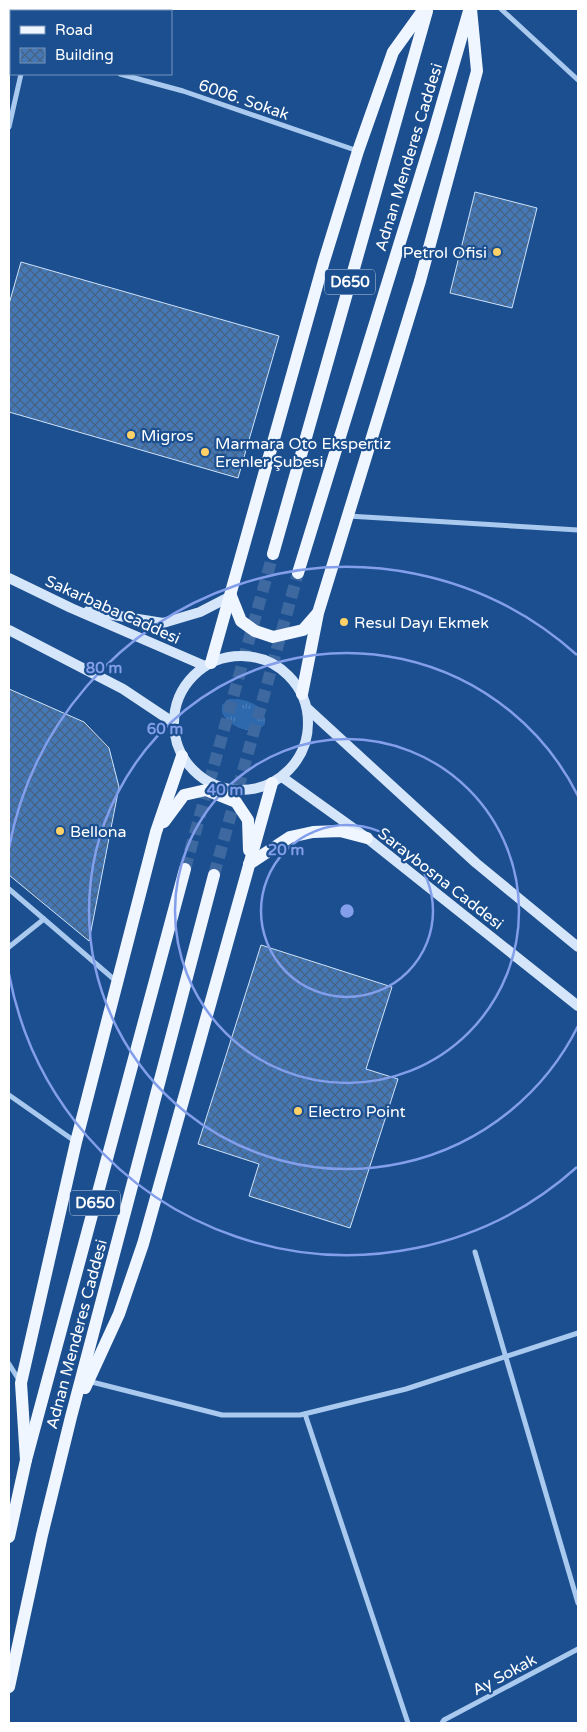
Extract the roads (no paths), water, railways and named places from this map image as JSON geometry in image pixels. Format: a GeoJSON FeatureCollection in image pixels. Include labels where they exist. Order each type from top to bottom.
{"type":"FeatureCollection","features":[{"type":"Feature","properties":{"kind":"main road"},"geometry":{"type":"LineString","coordinates":[[208,664],[231,596],[324,261],[358,151],[393,52],[426,9]]}},
{"type":"Feature","properties":{"kind":"main road","name":"Adnan Menderes Caddesi"},"geometry":{"type":"LineString","coordinates":[[273,554],[426,9]]}},
{"type":"Feature","properties":{"kind":"main road"},"geometry":{"type":"LineString","coordinates":[[302,694],[318,613],[420,281],[477,71],[471,9]]}},
{"type":"Feature","properties":{"kind":"main road","name":"Adnan Menderes Caddesi"},"geometry":{"type":"LineString","coordinates":[[298,573],[471,9]]}},
{"type":"Feature","properties":{"kind":"main road","name":"Sakarbaba Caddesi"},"geometry":{"type":"LineString","coordinates":[[9,578],[71,608],[208,664]]}},
{"type":"Feature","properties":{"kind":"main road"},"geometry":{"type":"LineString","coordinates":[[71,608],[163,624],[200,612],[231,596]]}},
{"type":"Feature","properties":{"kind":"main road"},"geometry":{"type":"LineString","coordinates":[[231,596],[241,621],[255,631],[273,637],[303,630],[318,613]]}},
{"type":"Feature","properties":{"kind":"main road"},"geometry":{"type":"LineString","coordinates":[[9,630],[123,689],[174,723]]}},
{"type":"Feature","properties":{"kind":"main road"},"geometry":{"type":"LineString","coordinates":[[249,656],[270,662],[289,675],[302,694],[308,709],[309,728],[305,747],[295,764],[277,780],[256,789],[222,788],[192,770],[182,756],[176,740],[174,723],[177,701],[188,681],[208,664],[226,657],[249,656]]}},
{"type":"Feature","properties":{"kind":"main road","name":"Saraybosna Caddesi"},"geometry":{"type":"LineString","coordinates":[[308,709],[476,863],[578,947]]}},
{"type":"Feature","properties":{"kind":"main road"},"geometry":{"type":"LineString","coordinates":[[26,1460],[21,1383],[76,1142],[156,832],[182,756]]}},
{"type":"Feature","properties":{"kind":"main road"},"geometry":{"type":"LineString","coordinates":[[71,1417],[119,1314],[143,1244],[249,864],[277,780]]}},
{"type":"Feature","properties":{"kind":"main road","name":"Saraybosna Caddesi"},"geometry":{"type":"LineString","coordinates":[[277,780],[367,838],[578,1006]]}},
{"type":"Feature","properties":{"kind":"main road"},"geometry":{"type":"LineString","coordinates":[[156,832],[184,795],[206,790],[236,802],[248,820],[249,864]]}},
{"type":"Feature","properties":{"kind":"main road"},"geometry":{"type":"LineString","coordinates":[[249,864],[290,837],[313,832],[340,831],[367,838]]}},
{"type":"Feature","properties":{"kind":"main road","name":"Adnan Menderes Caddesi"},"geometry":{"type":"LineString","coordinates":[[9,1537],[26,1460],[185,870]]}},
{"type":"Feature","properties":{"kind":"main road","name":"Adnan Menderes Caddesi"},"geometry":{"type":"LineString","coordinates":[[9,1687],[42,1535],[71,1417],[214,876]]}},
{"type":"Feature","properties":{"kind":"street"},"geometry":{"type":"LineString","coordinates":[[501,9],[578,80]]}},
{"type":"Feature","properties":{"kind":"street"},"geometry":{"type":"LineString","coordinates":[[9,127],[21,75]]}},
{"type":"Feature","properties":{"kind":"street","name":"6006. Sokak"},"geometry":{"type":"LineString","coordinates":[[124,75],[182,91],[358,151]]}},
{"type":"Feature","properties":{"kind":"street"},"geometry":{"type":"LineString","coordinates":[[348,516],[578,530]]}},
{"type":"Feature","properties":{"kind":"street"},"geometry":{"type":"LineString","coordinates":[[9,889],[118,982]]}},
{"type":"Feature","properties":{"kind":"street"},"geometry":{"type":"LineString","coordinates":[[9,947],[44,919]]}},
{"type":"Feature","properties":{"kind":"street"},"geometry":{"type":"LineString","coordinates":[[9,1095],[76,1142]]}},
{"type":"Feature","properties":{"kind":"street"},"geometry":{"type":"LineString","coordinates":[[475,1252],[578,1603]]}},
{"type":"Feature","properties":{"kind":"street"},"geometry":{"type":"LineString","coordinates":[[88,1381],[222,1415],[306,1414],[406,1389],[578,1333]]}},
{"type":"Feature","properties":{"kind":"street"},"geometry":{"type":"LineString","coordinates":[[9,1364],[21,1383]]}},
{"type":"Feature","properties":{"kind":"street"},"geometry":{"type":"LineString","coordinates":[[306,1414],[408,1723]]}},
{"type":"Feature","properties":{"kind":"street","name":"Ay Sokak"},"geometry":{"type":"LineString","coordinates":[[442,1723],[444,1720],[578,1649]]}},
{"type":"Feature","properties":{"kind":"tunnel"},"geometry":{"type":"LineString","coordinates":[[185,869],[273,554]]}},
{"type":"Feature","properties":{"kind":"tunnel"},"geometry":{"type":"LineString","coordinates":[[214,875],[298,573]]}},
{"type":"Feature","properties":{"kind":"place","name":"Petrol Ofisi"},"geometry":{"type":"Point","coordinates":[497,252]}},
{"type":"Feature","properties":{"kind":"place","name":"Migros"},"geometry":{"type":"Point","coordinates":[131,435]}},
{"type":"Feature","properties":{"kind":"place","name":"Marmara Oto Ekspertiz Erenler Şubesi"},"geometry":{"type":"Point","coordinates":[205,452]}},
{"type":"Feature","properties":{"kind":"place","name":"Resul Dayı Ekmek"},"geometry":{"type":"Point","coordinates":[344,622]}},
{"type":"Feature","properties":{"kind":"place","name":"Bellona"},"geometry":{"type":"Point","coordinates":[60,831]}},
{"type":"Feature","properties":{"kind":"place","name":"Electro Point"},"geometry":{"type":"Point","coordinates":[298,1111]}}]}
